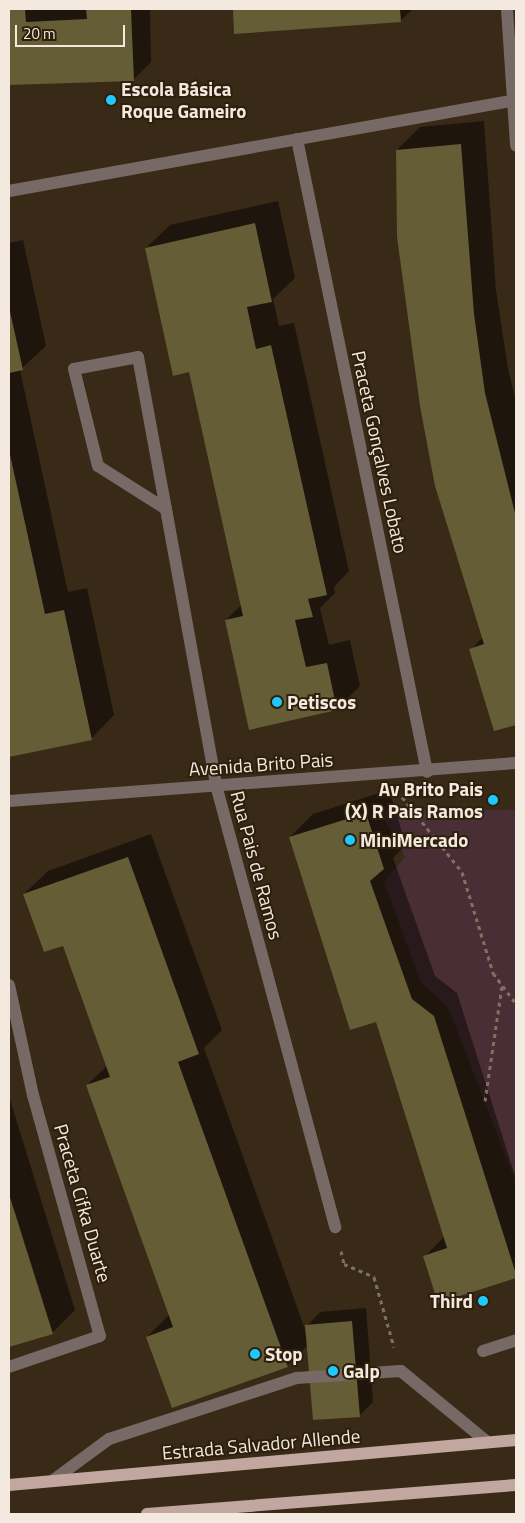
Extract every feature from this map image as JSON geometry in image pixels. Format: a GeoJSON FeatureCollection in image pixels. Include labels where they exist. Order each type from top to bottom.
{"type":"FeatureCollection","features":[{"type":"Feature","properties":{"kind":"main road","name":"Estrada Salvador Allende"},"geometry":{"type":"LineString","coordinates":[[9,1485],[516,1440]]}},
{"type":"Feature","properties":{"kind":"main road"},"geometry":{"type":"LineString","coordinates":[[147,1514],[516,1485]]}},
{"type":"Feature","properties":{"kind":"street"},"geometry":{"type":"LineString","coordinates":[[507,9],[516,146]]}},
{"type":"Feature","properties":{"kind":"street"},"geometry":{"type":"LineString","coordinates":[[9,191],[514,101]]}},
{"type":"Feature","properties":{"kind":"street","name":"Praceta Gonçalves Lobato"},"geometry":{"type":"LineString","coordinates":[[297,139],[428,772]]}},
{"type":"Feature","properties":{"kind":"street","name":"Rua Pais de Ramos"},"geometry":{"type":"LineString","coordinates":[[166,509],[98,466],[74,369],[138,357],[166,509],[216,785],[335,1226]]}},
{"type":"Feature","properties":{"kind":"street","name":"Avenida Brito Pais"},"geometry":{"type":"LineString","coordinates":[[9,801],[216,785],[428,772],[516,764]]}},
{"type":"Feature","properties":{"kind":"street","name":"Praceta Cifka Duarte"},"geometry":{"type":"LineString","coordinates":[[9,985],[33,1095],[100,1336],[9,1367]]}},
{"type":"Feature","properties":{"kind":"street"},"geometry":{"type":"LineString","coordinates":[[483,1351],[516,1340]]}},
{"type":"Feature","properties":{"kind":"street"},"geometry":{"type":"LineString","coordinates":[[52,1481],[109,1439],[297,1378],[401,1371],[487,1442]]}},
{"type":"Feature","properties":{"kind":"path"},"geometry":{"type":"LineString","coordinates":[[384,775],[462,872],[493,973],[516,1004]]}},
{"type":"Feature","properties":{"kind":"path"},"geometry":{"type":"LineString","coordinates":[[484,1102],[502,986]]}},
{"type":"Feature","properties":{"kind":"path"},"geometry":{"type":"LineString","coordinates":[[344,1264],[374,1277],[401,1371]]}},
{"type":"Feature","properties":{"kind":"shaded area"},"geometry":{"type":"Polygon","coordinates":[[[514,810],[516,815],[516,1183],[448,1007],[421,983],[384,882],[405,857],[380,811],[514,810]]]}},
{"type":"Feature","properties":{"kind":"building"},"geometry":{"type":"Polygon","coordinates":[[[9,9],[25,9],[26,22],[87,19],[86,9],[131,9],[134,81],[9,85],[9,9]]]}},
{"type":"Feature","properties":{"kind":"building"},"geometry":{"type":"Polygon","coordinates":[[[233,9],[400,9],[401,22],[234,34],[233,9]]]}},
{"type":"Feature","properties":{"kind":"building"},"geometry":{"type":"Polygon","coordinates":[[[461,144],[474,314],[485,393],[516,517],[516,725],[494,731],[469,649],[484,644],[435,486],[420,406],[397,237],[396,150],[461,144]]]}},
{"type":"Feature","properties":{"kind":"building"},"geometry":{"type":"Polygon","coordinates":[[[255,223],[272,302],[247,307],[256,349],[271,345],[327,595],[308,599],[313,617],[295,620],[306,667],[327,663],[337,710],[249,730],[225,620],[243,616],[189,372],[173,376],[145,248],[255,223]]]}},
{"type":"Feature","properties":{"kind":"building"},"geometry":{"type":"Polygon","coordinates":[[[9,307],[23,370],[9,373],[9,307]]]}},
{"type":"Feature","properties":{"kind":"building"},"geometry":{"type":"Polygon","coordinates":[[[9,450],[45,614],[64,610],[92,740],[9,757],[9,450]]]}},
{"type":"Feature","properties":{"kind":"building"},"geometry":{"type":"Polygon","coordinates":[[[366,813],[384,869],[370,881],[412,999],[434,1016],[516,1274],[516,1278],[438,1303],[423,1256],[447,1248],[376,1022],[350,1030],[289,837],[366,813]]]}},
{"type":"Feature","properties":{"kind":"building"},"geometry":{"type":"Polygon","coordinates":[[[128,857],[199,1054],[178,1062],[288,1367],[172,1408],[146,1337],[173,1327],[86,1085],[110,1077],[63,946],[44,952],[23,894],[128,857]]]}},
{"type":"Feature","properties":{"kind":"building"},"geometry":{"type":"Polygon","coordinates":[[[9,1194],[53,1334],[9,1347],[9,1194]]]}},
{"type":"Feature","properties":{"kind":"building","name":"Galp"},"geometry":{"type":"Polygon","coordinates":[[[352,1321],[360,1417],[313,1420],[305,1325],[352,1321]]]}},
{"type":"Feature","properties":{"kind":"place","name":"Escola Básica Roque Gameiro"},"geometry":{"type":"Point","coordinates":[111,100]}},
{"type":"Feature","properties":{"kind":"place","name":"Petiscos"},"geometry":{"type":"Point","coordinates":[277,702]}},
{"type":"Feature","properties":{"kind":"place","name":"Av Brito Pais (X) R Pais Ramos"},"geometry":{"type":"Point","coordinates":[493,800]}},
{"type":"Feature","properties":{"kind":"place","name":"MiniMercado"},"geometry":{"type":"Point","coordinates":[350,840]}},
{"type":"Feature","properties":{"kind":"place","name":"Third"},"geometry":{"type":"Point","coordinates":[483,1301]}},
{"type":"Feature","properties":{"kind":"place","name":"Stop"},"geometry":{"type":"Point","coordinates":[255,1354]}},
{"type":"Feature","properties":{"kind":"place","name":"Galp"},"geometry":{"type":"Point","coordinates":[333,1371]}}]}
